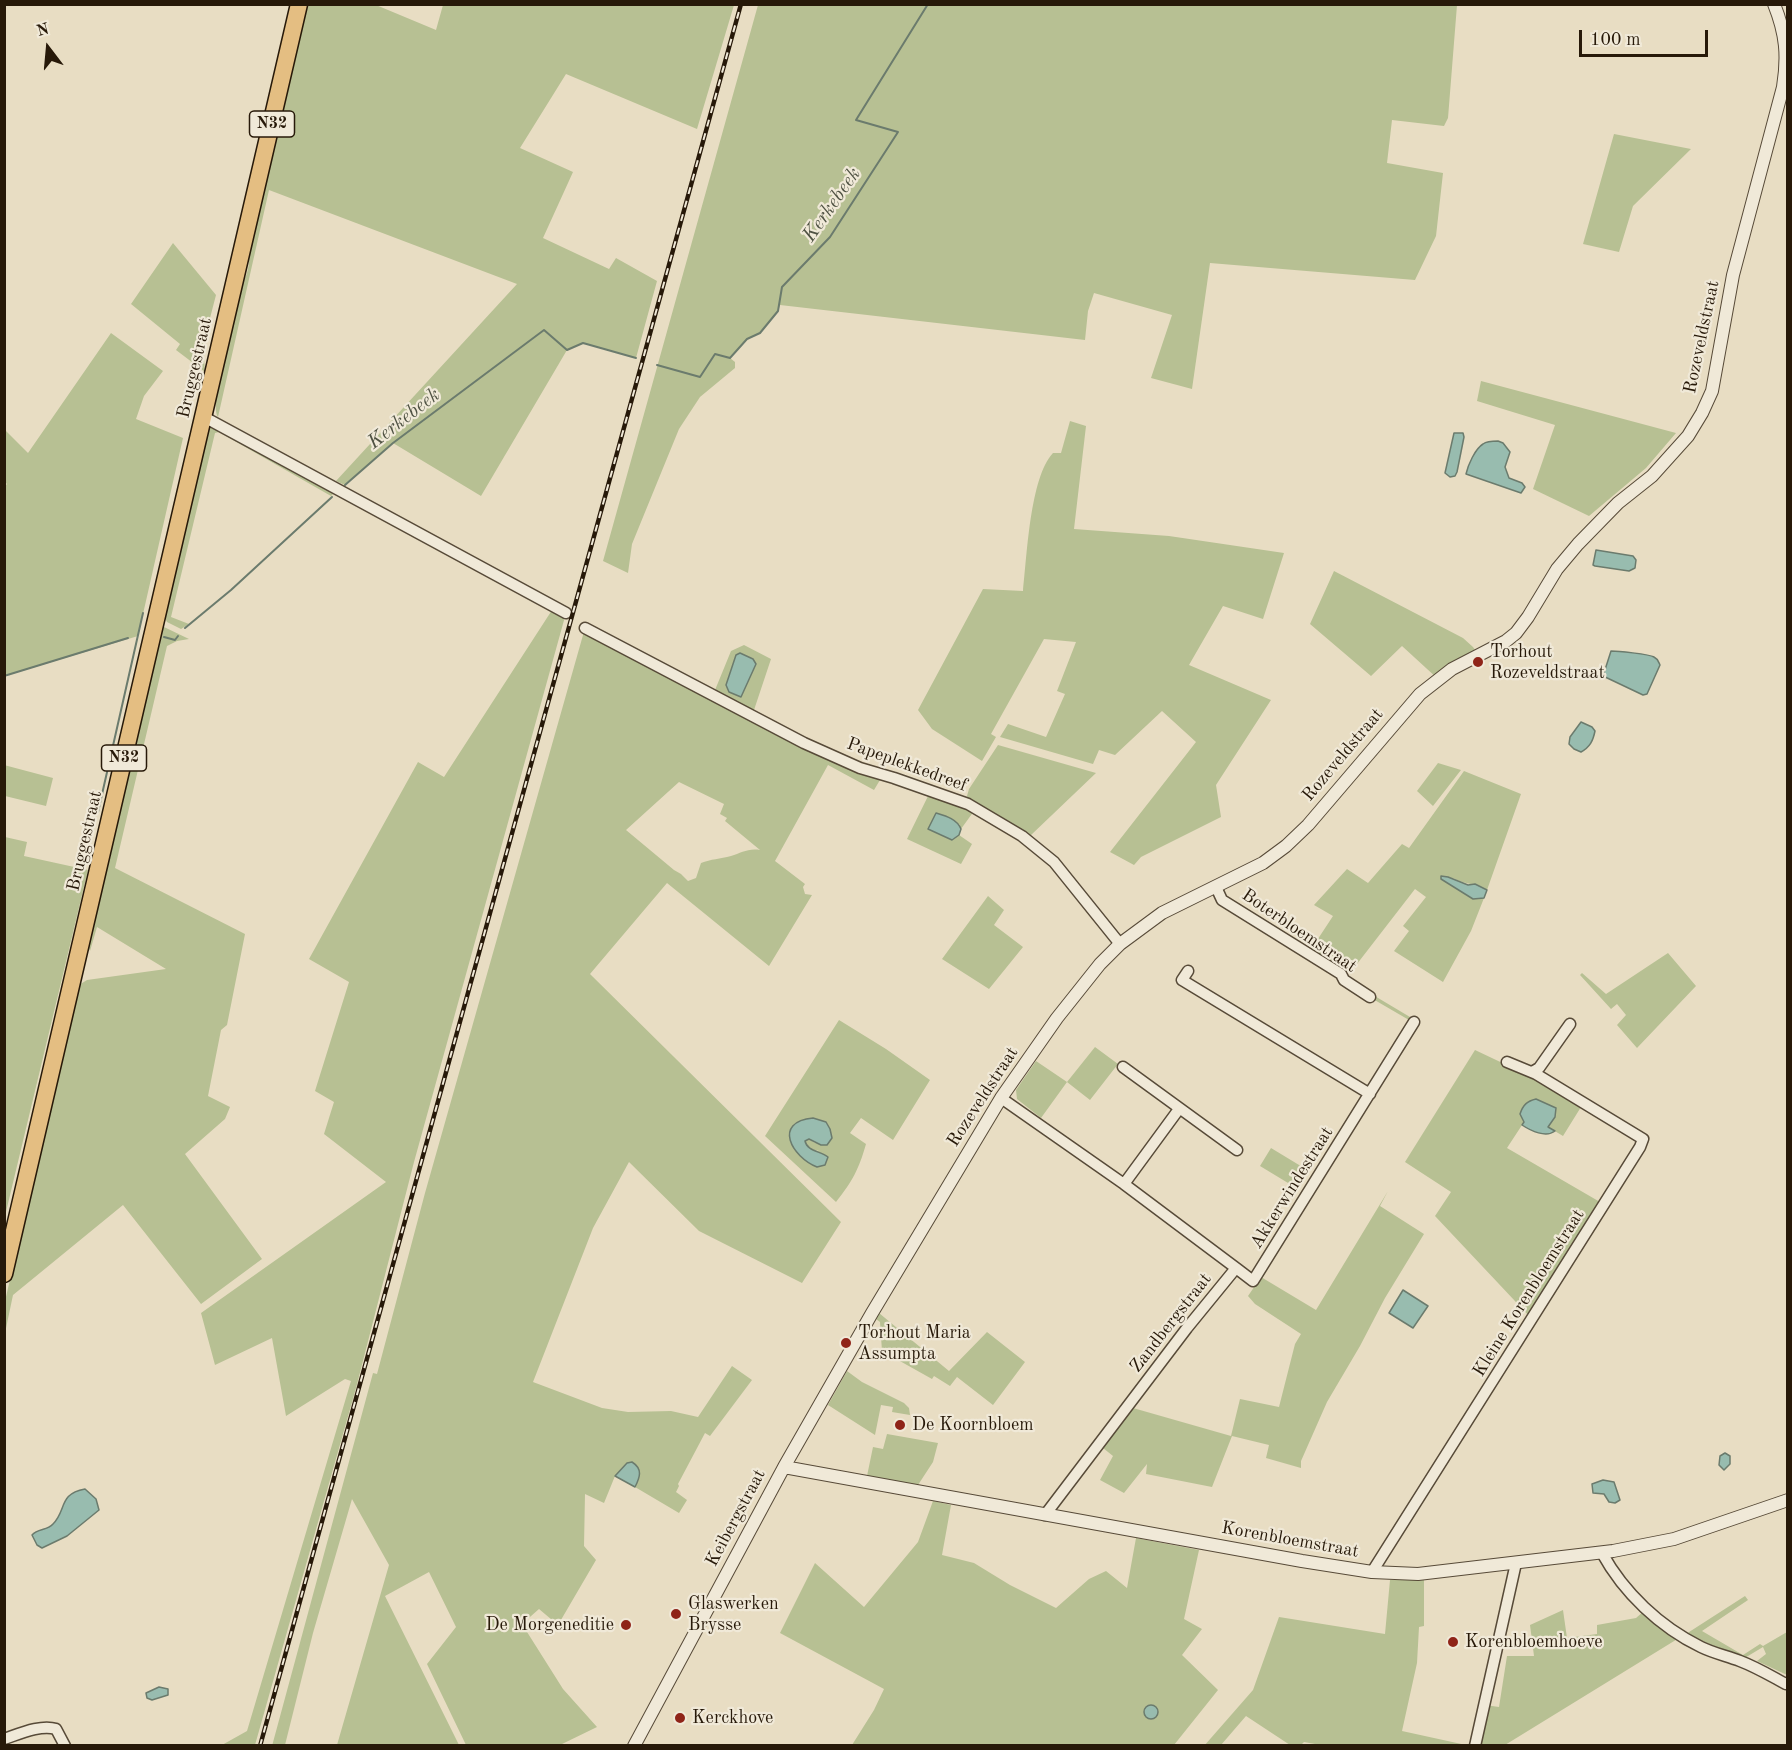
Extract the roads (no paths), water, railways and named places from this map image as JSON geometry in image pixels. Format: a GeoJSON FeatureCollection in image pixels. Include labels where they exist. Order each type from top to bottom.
{"type":"FeatureCollection","features":[{"type":"Feature","properties":{"kind":"main road","name":"Bruggestraat"},"geometry":{"type":"LineString","coordinates":[[4,1274],[299,4]]}},
{"type":"Feature","properties":{"kind":"street","name":"Rozeveldstraat"},"geometry":{"type":"LineString","coordinates":[[784,1467],[1001,1098],[1057,1018],[1100,964],[1120,944],[1162,913],[1263,863],[1286,846],[1308,825],[1408,706],[1433,682],[1452,669],[1506,641],[1516,633],[1557,569],[1578,544],[1618,503],[1652,476],[1688,436],[1712,391],[1733,275],[1783,87],[1786,58],[1784,34],[1774,4]]}},
{"type":"Feature","properties":{"kind":"street"},"geometry":{"type":"LineString","coordinates":[[204,417],[566,613]]}},
{"type":"Feature","properties":{"kind":"street","name":"Papeplekkedreef"},"geometry":{"type":"LineString","coordinates":[[585,628],[794,737],[860,768],[968,804],[1022,836],[1054,862],[1120,944]]}},
{"type":"Feature","properties":{"kind":"street","name":"Boterbloemstraat"},"geometry":{"type":"LineString","coordinates":[[1216,887],[1222,900],[1341,974],[1344,981],[1370,997]]}},
{"type":"Feature","properties":{"kind":"street"},"geometry":{"type":"LineString","coordinates":[[1188,970],[1182,980],[1370,1094]]}},
{"type":"Feature","properties":{"kind":"street","name":"Akkerwindestraat"},"geometry":{"type":"LineString","coordinates":[[1236,1268],[1250,1286],[1414,1022]]}},
{"type":"Feature","properties":{"kind":"street"},"geometry":{"type":"LineString","coordinates":[[1507,1062],[1532,1072],[1539,1068],[1570,1024]]}},
{"type":"Feature","properties":{"kind":"street"},"geometry":{"type":"LineString","coordinates":[[1123,1067],[1237,1150]]}},
{"type":"Feature","properties":{"kind":"street","name":"Kleine Korenbloemstraat"},"geometry":{"type":"LineString","coordinates":[[1372,1572],[1640,1147],[1642,1139],[1532,1072]]}},
{"type":"Feature","properties":{"kind":"street","name":"Zandbergstraat"},"geometry":{"type":"LineString","coordinates":[[1001,1098],[1236,1268],[1186,1328],[1045,1515]]}},
{"type":"Feature","properties":{"kind":"street"},"geometry":{"type":"LineString","coordinates":[[1124,1185],[1179,1109]]}},
{"type":"Feature","properties":{"kind":"street","name":"Korenbloemstraat"},"geometry":{"type":"LineString","coordinates":[[784,1467],[1291,1560],[1372,1572],[1418,1574],[1602,1553],[1674,1539],[1788,1500]]}},
{"type":"Feature","properties":{"kind":"street","name":"Keibergstraat"},"geometry":{"type":"LineString","coordinates":[[634,1746],[784,1467]]}},
{"type":"Feature","properties":{"kind":"street"},"geometry":{"type":"LineString","coordinates":[[1602,1553],[1610,1568],[1640,1605],[1681,1636],[1786,1684]]}},
{"type":"Feature","properties":{"kind":"street"},"geometry":{"type":"LineString","coordinates":[[1475,1746],[1516,1563]]}},
{"type":"Feature","properties":{"kind":"street"},"geometry":{"type":"LineString","coordinates":[[4,1739],[27,1731],[51,1727],[56,1729],[65,1746]]}},
{"type":"Feature","properties":{"kind":"water"},"geometry":{"type":"Polygon","coordinates":[[[1454,433],[1463,433],[1464,437],[1457,472],[1455,476],[1450,477],[1445,473],[1454,433]]]}},
{"type":"Feature","properties":{"kind":"water"},"geometry":{"type":"Polygon","coordinates":[[[1486,442],[1503,443],[1510,452],[1505,467],[1509,478],[1522,483],[1525,487],[1521,493],[1466,474],[1480,446],[1486,442]]]}},
{"type":"Feature","properties":{"kind":"water"},"geometry":{"type":"Polygon","coordinates":[[[1596,550],[1633,556],[1636,560],[1635,568],[1629,571],[1595,566],[1593,565],[1596,550]]]}},
{"type":"Feature","properties":{"kind":"water"},"geometry":{"type":"Polygon","coordinates":[[[1611,651],[1646,655],[1657,659],[1660,665],[1647,694],[1643,695],[1603,676],[1611,651]]]}},
{"type":"Feature","properties":{"kind":"water"},"geometry":{"type":"Polygon","coordinates":[[[740,653],[753,659],[756,664],[741,697],[729,692],[726,685],[736,655],[740,653]]]}},
{"type":"Feature","properties":{"kind":"water"},"geometry":{"type":"Polygon","coordinates":[[[1581,722],[1595,731],[1591,743],[1581,752],[1569,744],[1570,737],[1581,722]]]}},
{"type":"Feature","properties":{"kind":"water"},"geometry":{"type":"Polygon","coordinates":[[[936,813],[951,818],[957,823],[961,829],[959,835],[952,840],[928,829],[936,813]]]}},
{"type":"Feature","properties":{"kind":"water"},"geometry":{"type":"Polygon","coordinates":[[[1441,876],[1468,885],[1475,884],[1487,890],[1484,898],[1473,899],[1441,879],[1441,876]]]}},
{"type":"Feature","properties":{"kind":"water"},"geometry":{"type":"Polygon","coordinates":[[[1536,1099],[1556,1108],[1555,1117],[1548,1127],[1555,1131],[1547,1134],[1538,1133],[1522,1125],[1524,1122],[1520,1114],[1522,1108],[1528,1102],[1536,1099]]]}},
{"type":"Feature","properties":{"kind":"water"},"geometry":{"type":"Polygon","coordinates":[[[813,1118],[826,1122],[832,1138],[827,1145],[821,1145],[809,1139],[805,1141],[811,1149],[828,1157],[825,1165],[817,1167],[800,1156],[790,1140],[793,1126],[800,1121],[813,1118]]]}},
{"type":"Feature","properties":{"kind":"water"},"geometry":{"type":"Polygon","coordinates":[[[1403,1290],[1428,1306],[1413,1328],[1389,1313],[1403,1290]]]}},
{"type":"Feature","properties":{"kind":"water"},"geometry":{"type":"Polygon","coordinates":[[[1725,1453],[1730,1456],[1730,1464],[1724,1470],[1719,1465],[1720,1456],[1725,1453]]]}},
{"type":"Feature","properties":{"kind":"water"},"geometry":{"type":"Polygon","coordinates":[[[632,1462],[638,1467],[640,1473],[635,1487],[615,1476],[627,1463],[632,1462]]]}},
{"type":"Feature","properties":{"kind":"water"},"geometry":{"type":"Polygon","coordinates":[[[1603,1480],[1614,1482],[1620,1500],[1615,1503],[1609,1502],[1604,1494],[1593,1493],[1592,1484],[1603,1480]]]}},
{"type":"Feature","properties":{"kind":"water"},"geometry":{"type":"Polygon","coordinates":[[[85,1489],[96,1499],[99,1510],[67,1536],[42,1548],[37,1545],[32,1535],[51,1526],[67,1499],[76,1491],[85,1489]]]}},
{"type":"Feature","properties":{"kind":"water"},"geometry":{"type":"Polygon","coordinates":[[[159,1687],[168,1689],[168,1695],[152,1700],[147,1698],[146,1693],[159,1687]]]}},
{"type":"Feature","properties":{"kind":"water"},"geometry":{"type":"Polygon","coordinates":[[[1148,1705],[1154,1705],[1158,1712],[1154,1719],[1148,1719],[1144,1715],[1144,1709],[1148,1705]]]}},
{"type":"Feature","properties":{"kind":"waterway","name":"Kerkebeek"},"geometry":{"type":"LineString","coordinates":[[657,365],[700,377],[715,354],[730,358],[747,339],[760,333],[778,311],[782,287],[830,237],[898,132],[856,120],[928,4]]}},
{"type":"Feature","properties":{"kind":"waterway","name":"Kerkebeek"},"geometry":{"type":"LineString","coordinates":[[345,485],[393,443],[544,330],[567,350],[583,343],[636,358]]}},
{"type":"Feature","properties":{"kind":"waterway","name":"Kerkebeek"},"geometry":{"type":"LineString","coordinates":[[185,628],[231,590],[332,497]]}},
{"type":"Feature","properties":{"kind":"waterway"},"geometry":{"type":"LineString","coordinates":[[98,812],[143,613]]}},
{"type":"Feature","properties":{"kind":"waterway","name":"Kerkebeek"},"geometry":{"type":"LineString","coordinates":[[164,637],[175,640],[178,636]]}},
{"type":"Feature","properties":{"kind":"waterway","name":"Kerkebeek"},"geometry":{"type":"LineString","coordinates":[[4,676],[128,638]]}},
{"type":"Feature","properties":{"kind":"railway"},"geometry":{"type":"LineString","coordinates":[[260,1746],[741,4]]}},
{"type":"Feature","properties":{"kind":"place","name":"Torhout Rozeveldstraat"},"geometry":{"type":"Point","coordinates":[1478,662]}},
{"type":"Feature","properties":{"kind":"place","name":"Torhout Maria Assumpta"},"geometry":{"type":"Point","coordinates":[846,1343]}},
{"type":"Feature","properties":{"kind":"place","name":"De Koornbloem"},"geometry":{"type":"Point","coordinates":[900,1425]}},
{"type":"Feature","properties":{"kind":"place","name":"Glaswerken Brysse"},"geometry":{"type":"Point","coordinates":[676,1614]}},
{"type":"Feature","properties":{"kind":"place","name":"De Morgeneditie"},"geometry":{"type":"Point","coordinates":[626,1625]}},
{"type":"Feature","properties":{"kind":"place","name":"Korenbloemhoeve"},"geometry":{"type":"Point","coordinates":[1453,1642]}},
{"type":"Feature","properties":{"kind":"place","name":"Kerckhove"},"geometry":{"type":"Point","coordinates":[680,1718]}}]}
